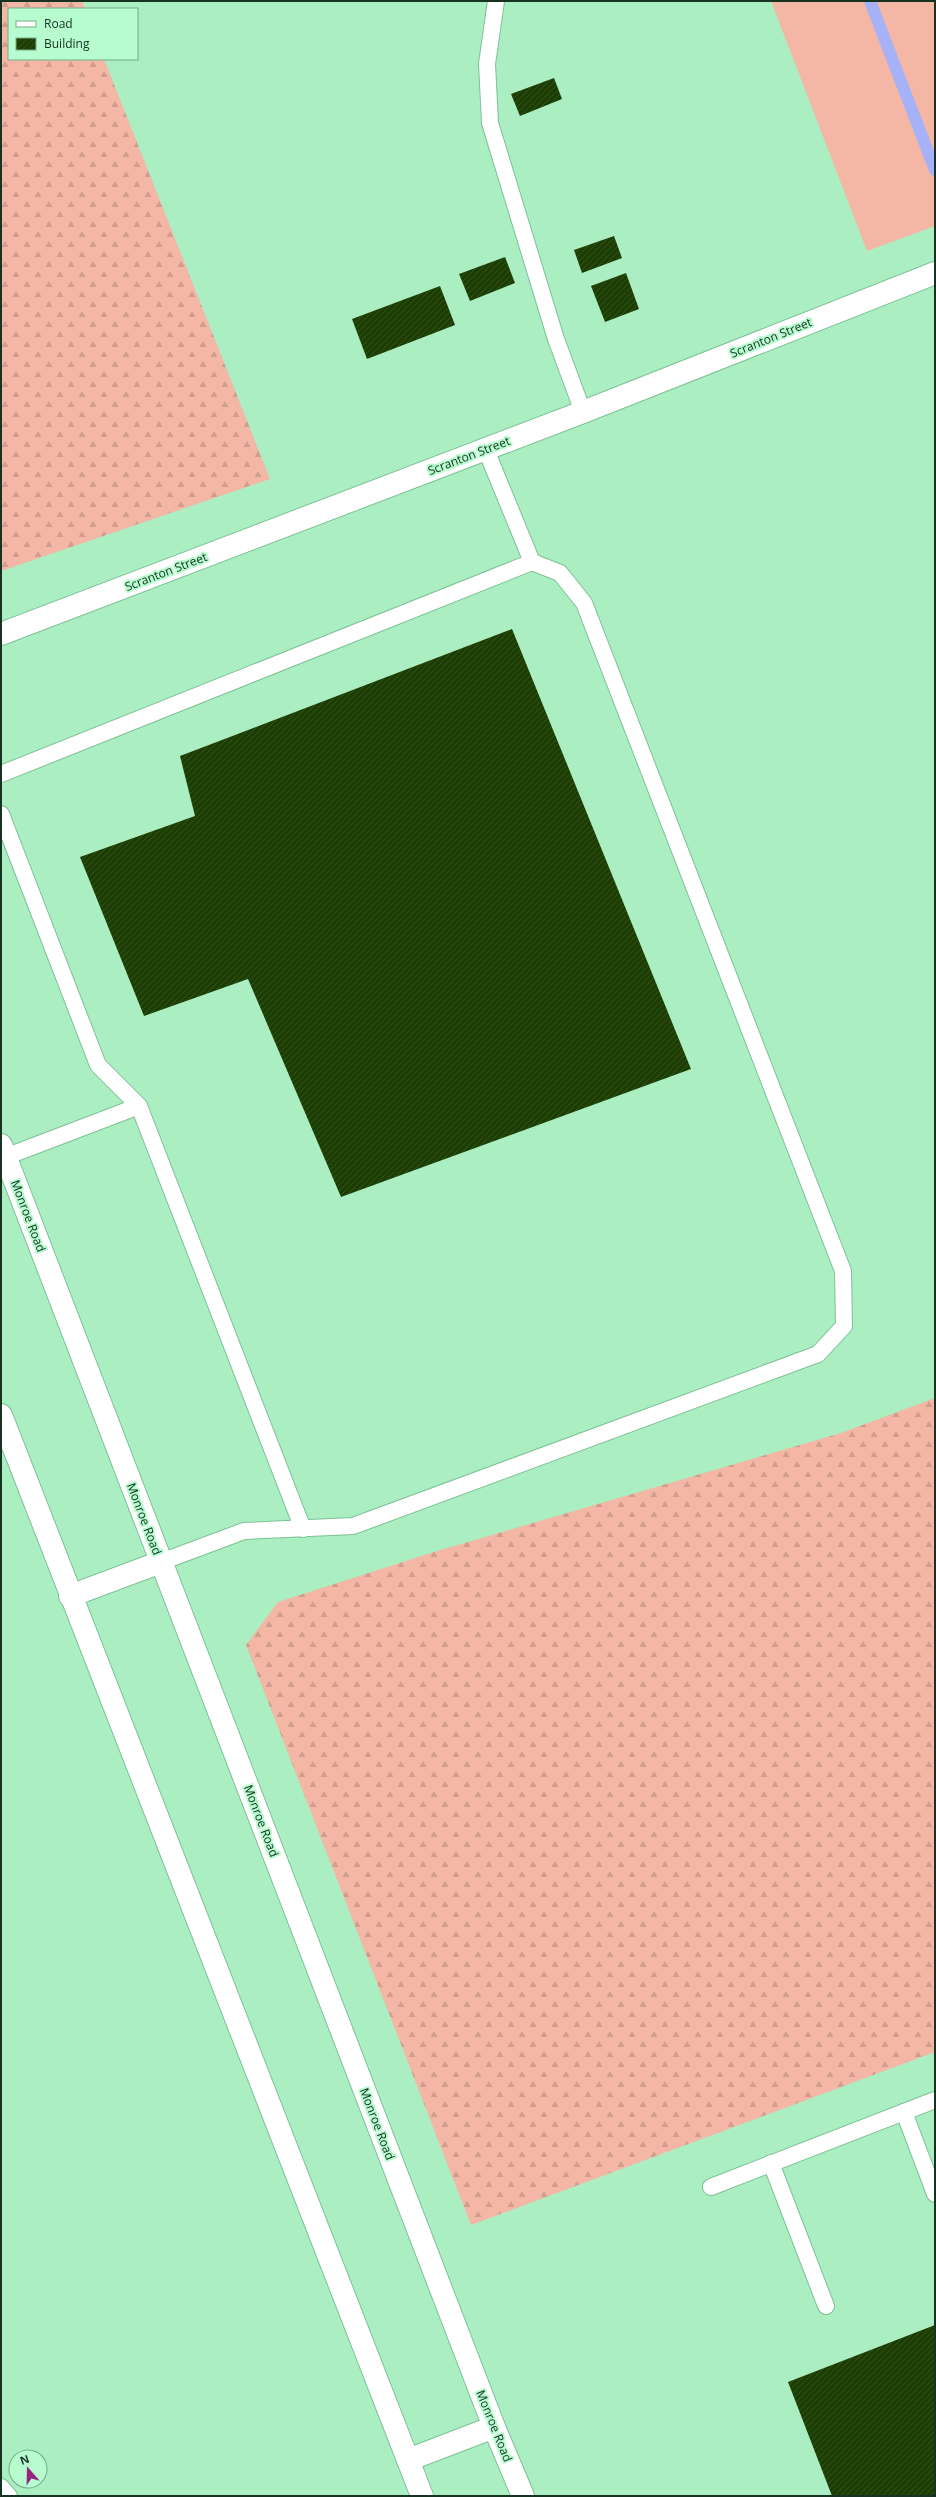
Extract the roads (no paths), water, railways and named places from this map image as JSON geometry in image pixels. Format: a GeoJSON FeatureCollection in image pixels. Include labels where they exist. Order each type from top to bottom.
{"type":"FeatureCollection","features":[{"type":"Feature","properties":{"kind":"main road","name":"Scranton Street"},"geometry":{"type":"LineString","coordinates":[[1,634],[486,450],[935,273]]}},
{"type":"Feature","properties":{"kind":"main road","name":"Monroe Road"},"geometry":{"type":"LineString","coordinates":[[3,1151],[494,2428],[523,2496]]}},
{"type":"Feature","properties":{"kind":"main road"},"geometry":{"type":"LineString","coordinates":[[1,1415],[70,1596],[422,2496]]}},
{"type":"Feature","properties":{"kind":"main road"},"geometry":{"type":"LineString","coordinates":[[70,1596],[161,1562]]}},
{"type":"Feature","properties":{"kind":"main road"},"geometry":{"type":"LineString","coordinates":[[408,2460],[494,2428]]}},
{"type":"Feature","properties":{"kind":"lane"},"geometry":{"type":"LineString","coordinates":[[496,1],[487,64],[490,123],[556,339],[583,412]]}},
{"type":"Feature","properties":{"kind":"lane"},"geometry":{"type":"LineString","coordinates":[[486,450],[532,562]]}},
{"type":"Feature","properties":{"kind":"lane"},"geometry":{"type":"LineString","coordinates":[[1,774],[532,562],[560,573],[584,603],[843,1271],[844,1326],[818,1354],[353,1526],[244,1531],[161,1562]]}},
{"type":"Feature","properties":{"kind":"lane"},"geometry":{"type":"LineString","coordinates":[[1,814],[98,1065],[139,1106],[303,1529]]}},
{"type":"Feature","properties":{"kind":"lane"},"geometry":{"type":"LineString","coordinates":[[3,1151],[139,1106]]}},
{"type":"Feature","properties":{"kind":"lane"},"geometry":{"type":"LineString","coordinates":[[711,2187],[935,2100]]}},
{"type":"Feature","properties":{"kind":"lane"},"geometry":{"type":"LineString","coordinates":[[904,2112],[935,2194]]}},
{"type":"Feature","properties":{"kind":"lane"},"geometry":{"type":"LineString","coordinates":[[771,2163],[826,2306]]}},
{"type":"Feature","properties":{"kind":"lane"},"geometry":{"type":"LineString","coordinates":[[1,2487],[9,2496]]}},
{"type":"Feature","properties":{"kind":"waterway"},"geometry":{"type":"LineString","coordinates":[[870,1],[935,170]]}}]}
